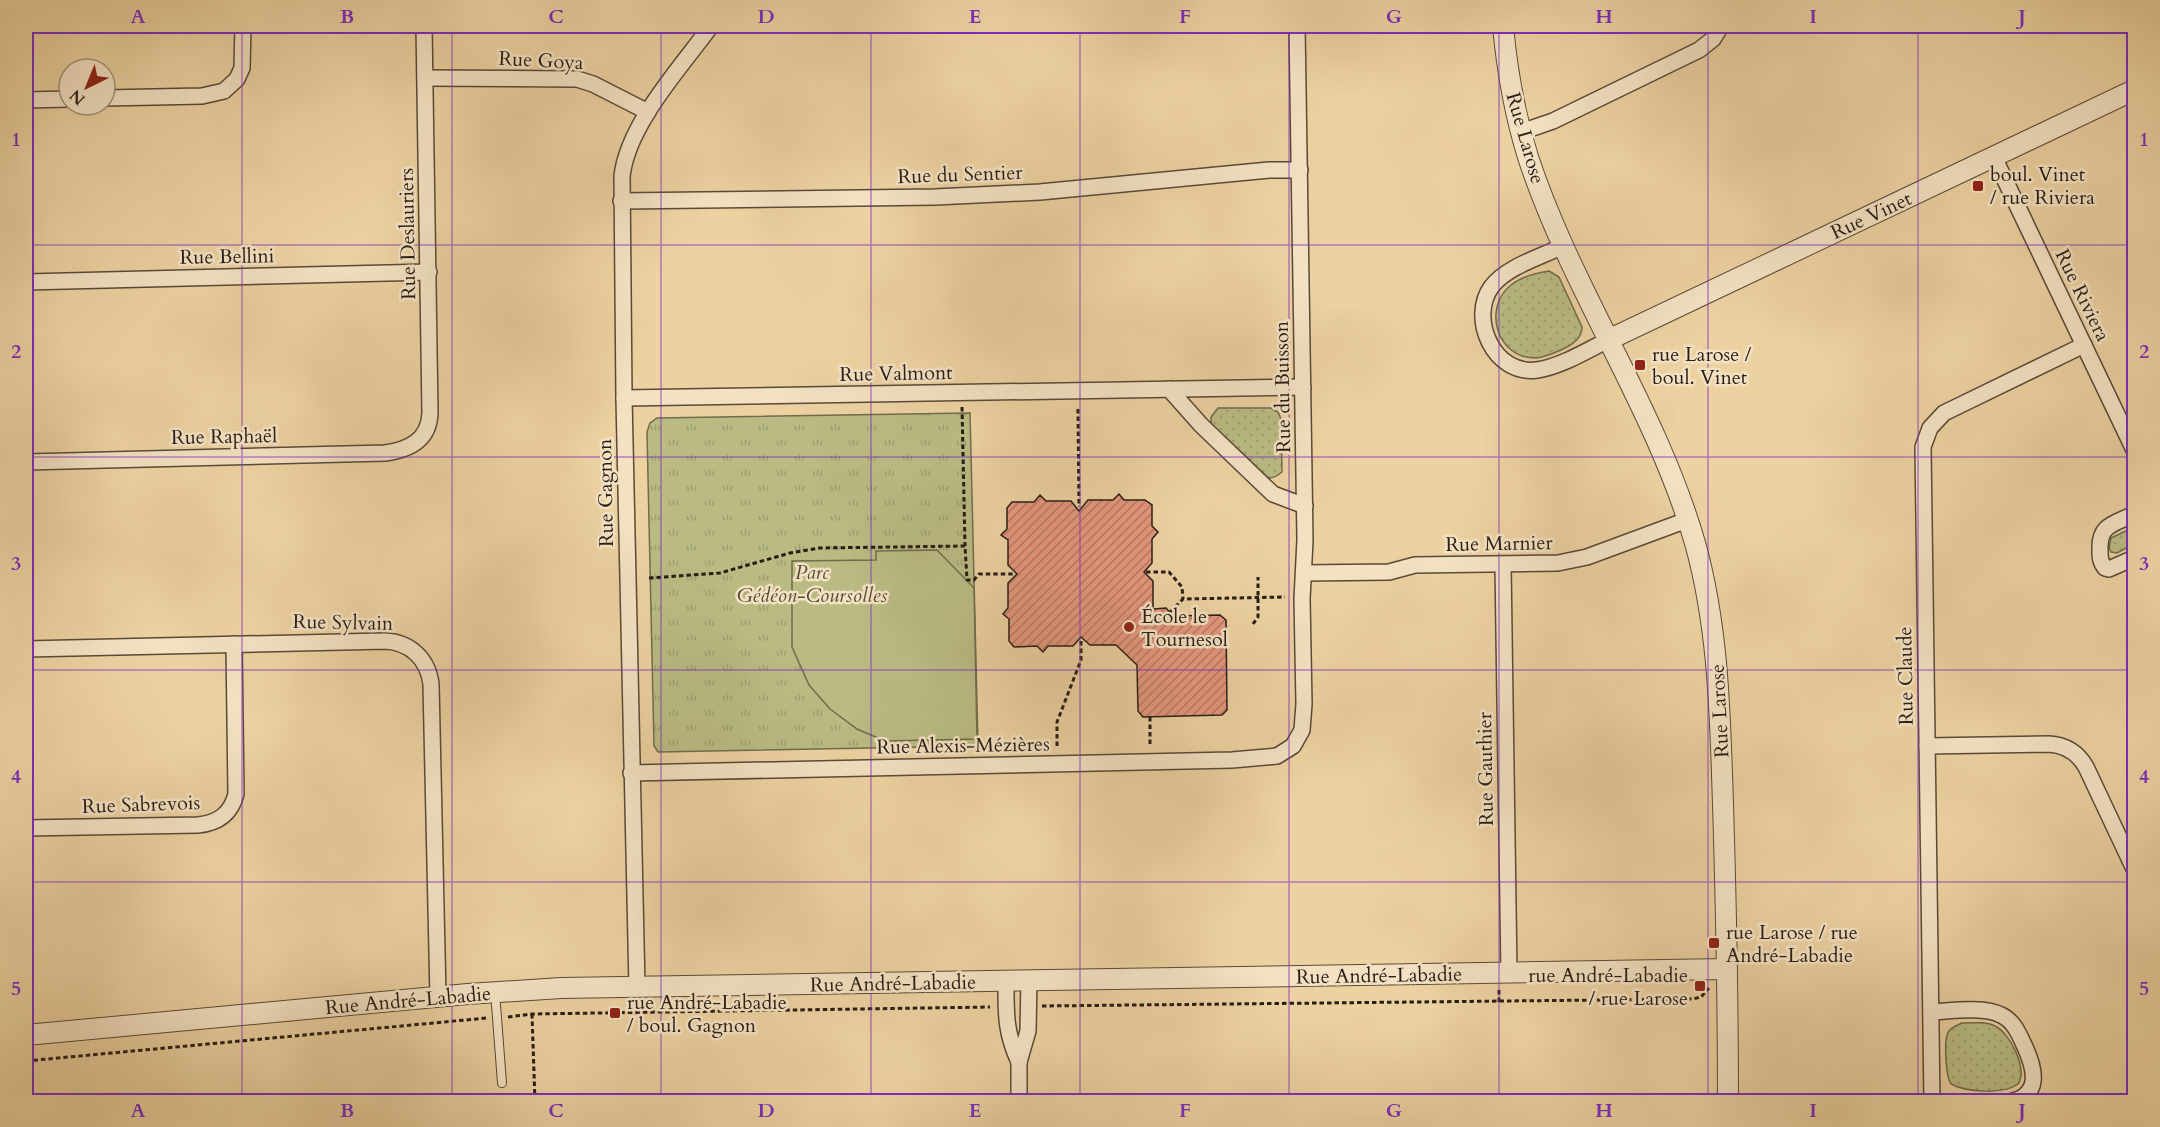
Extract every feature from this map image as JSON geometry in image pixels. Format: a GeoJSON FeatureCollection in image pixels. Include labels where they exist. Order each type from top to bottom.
{"type":"FeatureCollection","features":[{"type":"Feature","properties":{"kind":"street"},"geometry":{"type":"LineString","coordinates":[[117,98],[202,96],[219,93],[237,79],[242,68],[243,26]]}},
{"type":"Feature","properties":{"kind":"street","name":"Rue Deslauriers"},"geometry":{"type":"LineString","coordinates":[[420,439],[427,429],[430,418],[424,26]]}},
{"type":"Feature","properties":{"kind":"street","name":"Rue Gagnon"},"geometry":{"type":"LineString","coordinates":[[636,987],[624,398],[621,201],[623,167],[627,150],[636,130],[711,26]]}},
{"type":"Feature","properties":{"kind":"street","name":"Rue du Buisson"},"geometry":{"type":"LineString","coordinates":[[1293,746],[1302,730],[1304,718],[1302,599],[1305,506],[1297,26]]}},
{"type":"Feature","properties":{"kind":"street","name":"Rue Larose"},"geometry":{"type":"LineString","coordinates":[[1503,26],[1512,94],[1521,132],[1538,183],[1563,246],[1666,463],[1687,520],[1707,593],[1718,673],[1727,969],[1728,1101]]}},
{"type":"Feature","properties":{"kind":"street"},"geometry":{"type":"LineString","coordinates":[[1521,132],[1553,121],[1699,50],[1713,39],[1721,26]]}},
{"type":"Feature","properties":{"kind":"street","name":"Rue Goya"},"geometry":{"type":"LineString","coordinates":[[425,78],[577,80],[593,84],[648,112]]}},
{"type":"Feature","properties":{"kind":"street","name":"Rue Vinet"},"geometry":{"type":"LineString","coordinates":[[1608,340],[2134,90]]}},
{"type":"Feature","properties":{"kind":"street"},"geometry":{"type":"LineString","coordinates":[[26,100],[57,99]]}},
{"type":"Feature","properties":{"kind":"street","name":"Rue Riviera"},"geometry":{"type":"LineString","coordinates":[[1994,157],[2134,450]]}},
{"type":"Feature","properties":{"kind":"street","name":"Rue du Sentier"},"geometry":{"type":"LineString","coordinates":[[621,201],[935,197],[1041,192],[1269,170],[1299,170]]}},
{"type":"Feature","properties":{"kind":"street"},"geometry":{"type":"LineString","coordinates":[[1563,246],[1515,268],[1494,283],[1482,306],[1486,335],[1500,357],[1509,364],[1526,370],[1548,368],[1608,340]]}},
{"type":"Feature","properties":{"kind":"street","name":"Rue Bellini"},"geometry":{"type":"LineString","coordinates":[[26,282],[429,272]]}},
{"type":"Feature","properties":{"kind":"street","name":"Rue Claude"},"geometry":{"type":"LineString","coordinates":[[1932,1101],[1923,447],[1927,434],[1939,417],[1950,410],[2084,345]]}},
{"type":"Feature","properties":{"kind":"street","name":"Rue Valmont"},"geometry":{"type":"LineString","coordinates":[[624,398],[1303,387]]}},
{"type":"Feature","properties":{"kind":"street"},"geometry":{"type":"LineString","coordinates":[[1169,389],[1201,425],[1273,494],[1305,506]]}},
{"type":"Feature","properties":{"kind":"street","name":"Rue Raphaël"},"geometry":{"type":"LineString","coordinates":[[26,462],[385,453],[406,449],[420,439]]}},
{"type":"Feature","properties":{"kind":"street"},"geometry":{"type":"LineString","coordinates":[[2134,514],[2105,529],[2100,541],[2101,562],[2105,568],[2112,568],[2134,558]]}},
{"type":"Feature","properties":{"kind":"street","name":"Rue Marnier"},"geometry":{"type":"LineString","coordinates":[[1304,573],[1389,572],[1414,565],[1558,563],[1577,560],[1687,520]]}},
{"type":"Feature","properties":{"kind":"street","name":"Rue Gauthier"},"geometry":{"type":"LineString","coordinates":[[1503,565],[1504,981]]}},
{"type":"Feature","properties":{"kind":"street","name":"Rue Sylvain"},"geometry":{"type":"LineString","coordinates":[[26,649],[391,641],[409,647],[423,660],[429,672],[431,684],[438,997]]}},
{"type":"Feature","properties":{"kind":"street","name":"Rue Sabrevois"},"geometry":{"type":"LineString","coordinates":[[26,828],[207,824],[223,817],[237,794],[234,644]]}},
{"type":"Feature","properties":{"kind":"street"},"geometry":{"type":"LineString","coordinates":[[1928,746],[2049,744],[2060,745],[2071,750],[2080,757],[2086,767],[2134,869]]}},
{"type":"Feature","properties":{"kind":"street","name":"Rue Alexis-Mézières"},"geometry":{"type":"LineString","coordinates":[[631,773],[1244,759],[1272,757],[1293,746]]}},
{"type":"Feature","properties":{"kind":"street","name":"Rue André-Labadie"},"geometry":{"type":"LineString","coordinates":[[26,1035],[561,988],[1006,980],[1504,981],[1727,969]]}},
{"type":"Feature","properties":{"kind":"street"},"geometry":{"type":"LineString","coordinates":[[1006,980],[1007,1029],[1019,1062]]}},
{"type":"Feature","properties":{"kind":"street"},"geometry":{"type":"LineString","coordinates":[[1019,1101],[1019,1062],[1029,1030],[1029,980]]}},
{"type":"Feature","properties":{"kind":"street"},"geometry":{"type":"LineString","coordinates":[[1931,1011],[1991,1011],[2002,1015],[2012,1023],[2019,1033],[2035,1071],[2031,1086],[2025,1094],[2009,1101]]}},
{"type":"Feature","properties":{"kind":"lane"},"geometry":{"type":"LineString","coordinates":[[495,992],[502,1083]]}},
{"type":"Feature","properties":{"kind":"path"},"geometry":{"type":"LineString","coordinates":[[1078,410],[1079,507]]}},
{"type":"Feature","properties":{"kind":"path"},"geometry":{"type":"LineString","coordinates":[[962,411],[967,580],[974,580],[979,574],[1014,574]]}},
{"type":"Feature","properties":{"kind":"path"},"geometry":{"type":"LineString","coordinates":[[649,578],[720,573],[810,549],[965,546]]}},
{"type":"Feature","properties":{"kind":"path"},"geometry":{"type":"LineString","coordinates":[[1146,572],[1169,572],[1182,587],[1183,599]]}},
{"type":"Feature","properties":{"kind":"path"},"geometry":{"type":"LineString","coordinates":[[1253,624],[1258,617],[1257,577]]}},
{"type":"Feature","properties":{"kind":"path"},"geometry":{"type":"LineString","coordinates":[[1170,612],[1183,599],[1285,597]]}},
{"type":"Feature","properties":{"kind":"path"},"geometry":{"type":"LineString","coordinates":[[1058,746],[1057,722],[1081,660],[1081,639]]}},
{"type":"Feature","properties":{"kind":"path"},"geometry":{"type":"LineString","coordinates":[[1150,717],[1150,744]]}},
{"type":"Feature","properties":{"kind":"path"},"geometry":{"type":"LineString","coordinates":[[1499,1002],[1504,981]]}},
{"type":"Feature","properties":{"kind":"path","name":"Rue André-Labadie"},"geometry":{"type":"LineString","coordinates":[[1038,1006],[1693,999],[1701,997],[1709,988]]}},
{"type":"Feature","properties":{"kind":"path","name":"Rue André-Labadie"},"geometry":{"type":"LineString","coordinates":[[506,1017],[532,1014],[993,1007]]}},
{"type":"Feature","properties":{"kind":"path"},"geometry":{"type":"LineString","coordinates":[[532,1014],[535,1101]]}},
{"type":"Feature","properties":{"kind":"path","name":"Rue André-Labadie"},"geometry":{"type":"LineString","coordinates":[[26,1061],[486,1018]]}},
{"type":"Feature","properties":{"kind":"green space"},"geometry":{"type":"Polygon","coordinates":[[[1549,271],[1559,277],[1582,331],[1573,343],[1553,353],[1536,358],[1523,356],[1503,341],[1498,330],[1497,306],[1502,295],[1515,282],[1529,275],[1549,271]]]}},
{"type":"Feature","properties":{"kind":"green space"},"geometry":{"type":"Polygon","coordinates":[[[1218,408],[1271,408],[1278,412],[1281,419],[1282,472],[1274,477],[1264,477],[1211,425],[1211,417],[1218,408]]]}},
{"type":"Feature","properties":{"kind":"green space","name":"Parc Gédéon-Coursolles"},"geometry":{"type":"Polygon","coordinates":[[[970,413],[978,746],[658,752],[654,746],[647,432],[650,423],[657,418],[970,413]]]}},
{"type":"Feature","properties":{"kind":"green space"},"geometry":{"type":"Polygon","coordinates":[[[2134,527],[2134,544],[2117,553],[2111,552],[2109,548],[2111,538],[2134,527]]]}},
{"type":"Feature","properties":{"kind":"green space"},"geometry":{"type":"Polygon","coordinates":[[[937,550],[974,588],[977,739],[885,741],[857,729],[830,709],[809,685],[792,647],[792,561],[876,560],[876,551],[937,550]]]}},
{"type":"Feature","properties":{"kind":"green space"},"geometry":{"type":"Polygon","coordinates":[[[1962,1023],[1991,1024],[2001,1030],[2012,1043],[2019,1061],[2021,1070],[2018,1084],[2003,1090],[1984,1091],[1951,1084],[1946,1057],[1947,1035],[1952,1028],[1962,1023]]]}},
{"type":"Feature","properties":{"kind":"building"},"geometry":{"type":"Polygon","coordinates":[[[1119,494],[1124,500],[1145,500],[1152,505],[1152,526],[1158,532],[1152,539],[1152,563],[1144,572],[1153,581],[1153,609],[1166,608],[1173,616],[1220,615],[1226,620],[1227,710],[1222,715],[1143,717],[1138,711],[1137,665],[1116,645],[1090,645],[1081,637],[1073,646],[1048,646],[1043,652],[1037,646],[1014,647],[1009,641],[1009,619],[1003,614],[1008,608],[1008,583],[1017,574],[1008,565],[1008,540],[1001,535],[1007,529],[1007,508],[1012,502],[1034,502],[1040,495],[1046,501],[1071,501],[1079,511],[1088,500],[1113,500],[1119,494]]]}},
{"type":"Feature","properties":{"kind":"place","name":"boul. Vinet / rue Riviera"},"geometry":{"type":"Point","coordinates":[1978,186]}},
{"type":"Feature","properties":{"kind":"place","name":"rue Larose / boul. Vinet"},"geometry":{"type":"Point","coordinates":[1640,365]}},
{"type":"Feature","properties":{"kind":"place","name":"École le Tournesol"},"geometry":{"type":"Point","coordinates":[1129,627]}},
{"type":"Feature","properties":{"kind":"place","name":"rue Larose / rue André-Labadie"},"geometry":{"type":"Point","coordinates":[1714,943]}},
{"type":"Feature","properties":{"kind":"place","name":"rue André-Labadie / rue Larose"},"geometry":{"type":"Point","coordinates":[1700,986]}},
{"type":"Feature","properties":{"kind":"place","name":"rue André-Labadie / boul. Gagnon"},"geometry":{"type":"Point","coordinates":[615,1013]}}]}
